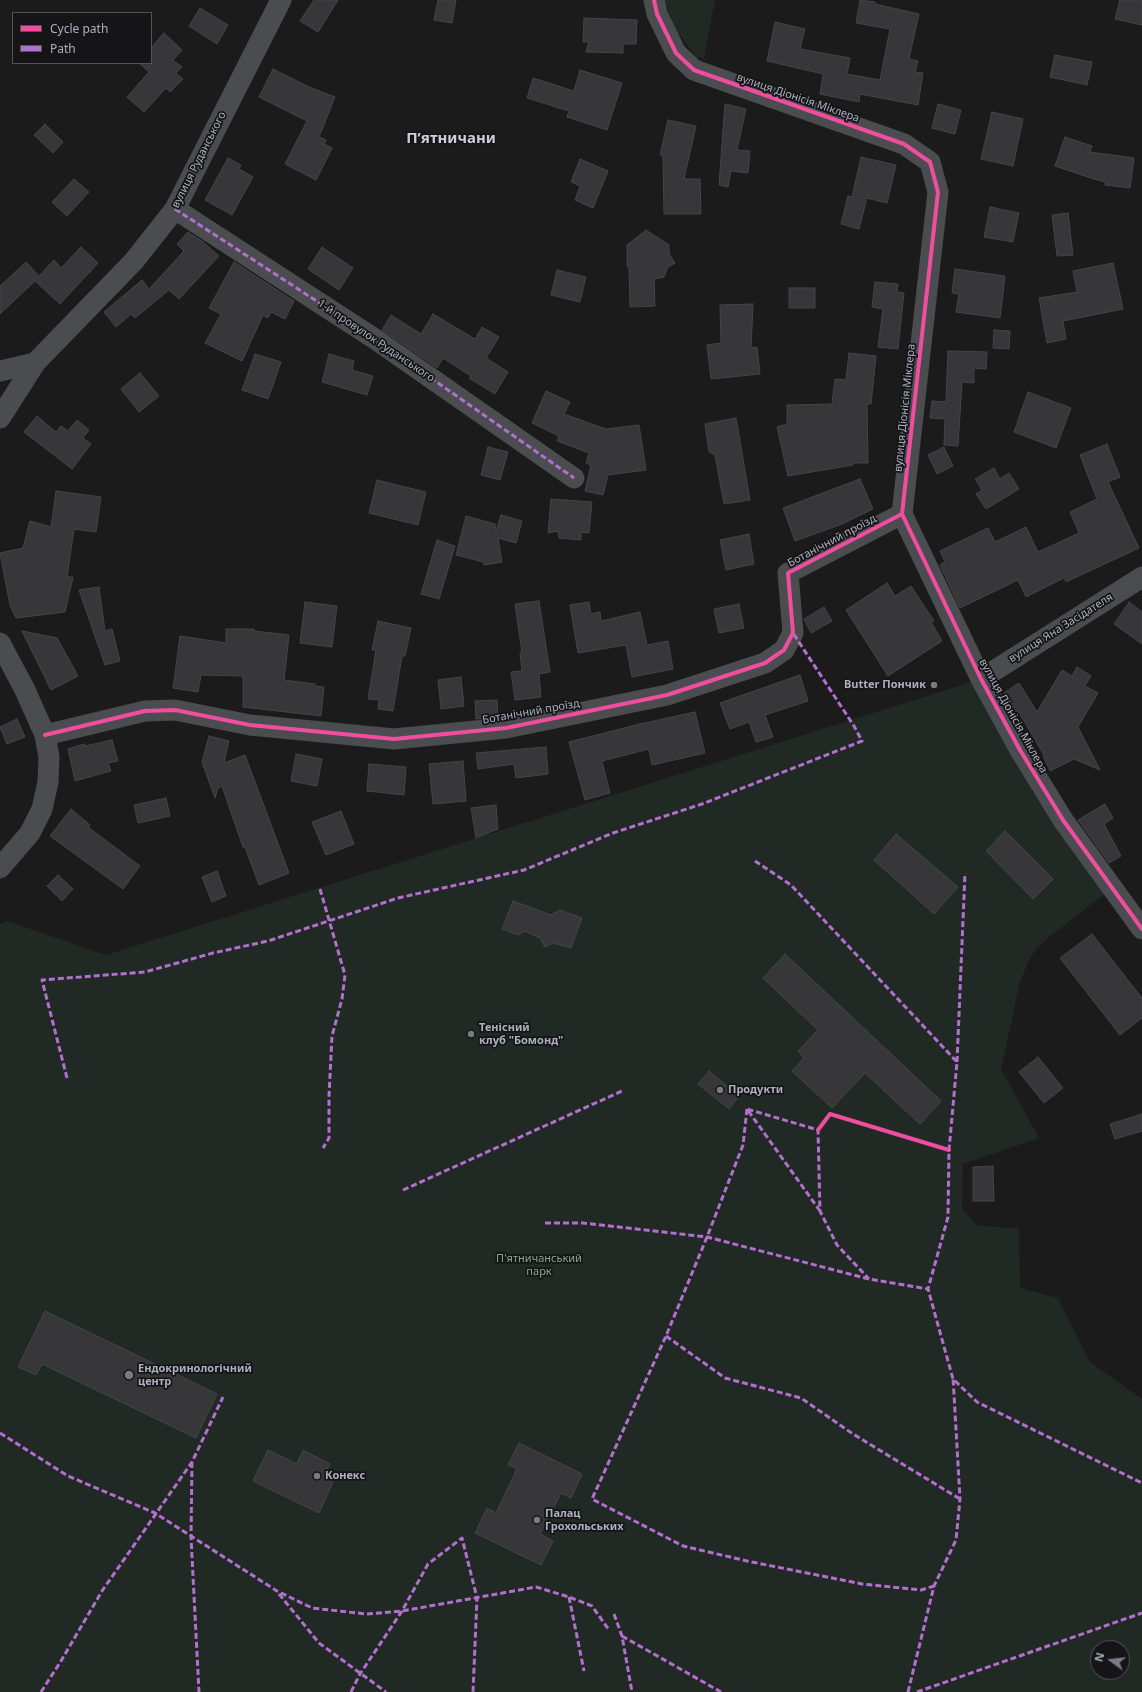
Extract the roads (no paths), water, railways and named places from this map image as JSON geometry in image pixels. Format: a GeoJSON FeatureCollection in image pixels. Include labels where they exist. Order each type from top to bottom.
{"type":"FeatureCollection","features":[{"type":"Feature","properties":{"kind":"street","name":"вулиця Руданського"},"geometry":{"type":"LineString","coordinates":[[0,418],[35,363],[134,261],[175,209],[281,0]]}},
{"type":"Feature","properties":{"kind":"street","name":"вулиця Діонісія Міклера"},"geometry":{"type":"LineString","coordinates":[[654,0],[658,14],[676,53],[694,70],[904,144],[930,162],[938,192],[902,514],[981,679],[1020,750],[1063,820],[1142,929]]}},
{"type":"Feature","properties":{"kind":"street","name":"1-й провулок Руданського"},"geometry":{"type":"LineString","coordinates":[[175,209],[375,339],[574,478]]}},
{"type":"Feature","properties":{"kind":"street"},"geometry":{"type":"LineString","coordinates":[[0,371],[35,363]]}},
{"type":"Feature","properties":{"kind":"street","name":"Ботанічний проїзд"},"geometry":{"type":"LineString","coordinates":[[44,735],[145,711],[175,710],[250,725],[394,739],[506,728],[667,695],[765,663],[784,650],[793,633],[788,573],[902,514]]}},
{"type":"Feature","properties":{"kind":"street","name":"вулиця Яна Засідателя"},"geometry":{"type":"LineString","coordinates":[[981,679],[1142,577]]}},
{"type":"Feature","properties":{"kind":"street"},"geometry":{"type":"LineString","coordinates":[[0,643],[25,690],[44,735],[49,757],[48,782],[42,808],[30,834],[0,868]]}},
{"type":"Feature","properties":{"kind":"place","name":"Butter Пончик"},"geometry":{"type":"Point","coordinates":[934,685]}},
{"type":"Feature","properties":{"kind":"place","name":"Тенісний клуб \"Бомонд\""},"geometry":{"type":"Point","coordinates":[471,1034]}},
{"type":"Feature","properties":{"kind":"place","name":"Продукти"},"geometry":{"type":"Point","coordinates":[720,1090]}},
{"type":"Feature","properties":{"kind":"place","name":"Ендокринологічний центр"},"geometry":{"type":"Point","coordinates":[129,1375]}},
{"type":"Feature","properties":{"kind":"place","name":"Конекс"},"geometry":{"type":"Point","coordinates":[317,1476]}},
{"type":"Feature","properties":{"kind":"place","name":"Палац Грохольських"},"geometry":{"type":"Point","coordinates":[537,1520]}},
{"type":"Feature","properties":{"kind":"district","name":"П’ятничани"},"geometry":{"type":"Point","coordinates":[451,139]}},
{"type":"Feature","properties":{"kind":"park label","name":"П'ятничанський парк"},"geometry":{"type":"Point","coordinates":[539,1265]}}]}
